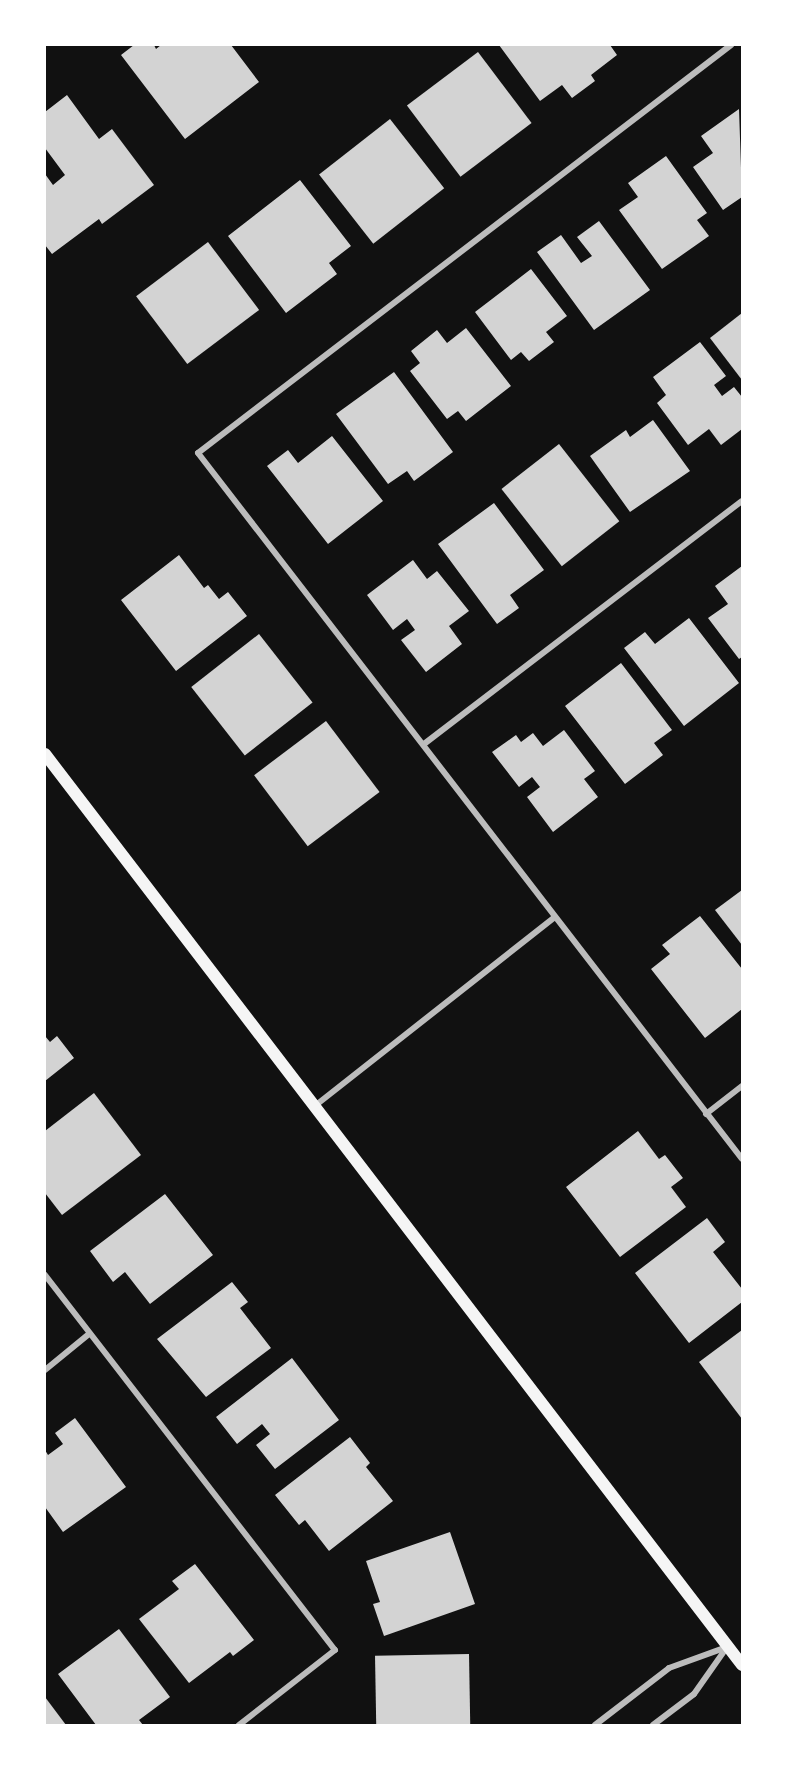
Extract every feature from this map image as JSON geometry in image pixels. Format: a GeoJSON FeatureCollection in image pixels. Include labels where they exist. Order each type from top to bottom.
{"type":"FeatureCollection","features":[{"type":"Feature","properties":{"kind":"main road"},"geometry":{"type":"LineString","coordinates":[[45,754],[316,1105],[742,1665]]}},
{"type":"Feature","properties":{"kind":"street"},"geometry":{"type":"LineString","coordinates":[[731,45],[198,453],[424,744],[554,918],[742,1159]]}},
{"type":"Feature","properties":{"kind":"street"},"geometry":{"type":"LineString","coordinates":[[424,744],[742,501]]}},
{"type":"Feature","properties":{"kind":"street"},"geometry":{"type":"LineString","coordinates":[[316,1105],[554,918]]}},
{"type":"Feature","properties":{"kind":"street"},"geometry":{"type":"LineString","coordinates":[[706,1114],[742,1086]]}},
{"type":"Feature","properties":{"kind":"street"},"geometry":{"type":"LineString","coordinates":[[45,1275],[335,1650],[239,1725]]}},
{"type":"Feature","properties":{"kind":"street"},"geometry":{"type":"LineString","coordinates":[[45,1370],[89,1334]]}},
{"type":"Feature","properties":{"kind":"street"},"geometry":{"type":"LineString","coordinates":[[595,1725],[669,1668],[728,1647]]}},
{"type":"Feature","properties":{"kind":"street"},"geometry":{"type":"LineString","coordinates":[[653,1725],[694,1694],[728,1647]]}},
{"type":"Feature","properties":{"kind":"building"},"geometry":{"type":"Polygon","coordinates":[[[134,45],[154,45],[156,49],[161,45],[231,45],[259,82],[185,139],[121,55],[134,45]]]}},
{"type":"Feature","properties":{"kind":"building"},"geometry":{"type":"Polygon","coordinates":[[[499,45],[610,45],[617,55],[591,75],[595,81],[572,98],[562,85],[540,101],[499,45]]]}},
{"type":"Feature","properties":{"kind":"building"},"geometry":{"type":"Polygon","coordinates":[[[478,52],[532,123],[460,177],[407,106],[478,52]]]}},
{"type":"Feature","properties":{"kind":"building"},"geometry":{"type":"Polygon","coordinates":[[[67,95],[99,139],[112,129],[154,185],[102,224],[99,219],[52,254],[45,245],[45,174],[53,185],[65,175],[45,148],[45,112],[67,95]]]}},
{"type":"Feature","properties":{"kind":"building"},"geometry":{"type":"Polygon","coordinates":[[[739,109],[742,197],[723,210],[693,167],[713,153],[701,136],[739,109]]]}},
{"type":"Feature","properties":{"kind":"building"},"geometry":{"type":"Polygon","coordinates":[[[390,119],[444,188],[373,244],[319,174],[390,119]]]}},
{"type":"Feature","properties":{"kind":"building"},"geometry":{"type":"Polygon","coordinates":[[[666,156],[707,213],[697,220],[709,236],[662,269],[619,210],[638,197],[628,183],[666,156]]]}},
{"type":"Feature","properties":{"kind":"building"},"geometry":{"type":"Polygon","coordinates":[[[300,180],[351,246],[329,263],[337,274],[286,313],[228,236],[300,180]]]}},
{"type":"Feature","properties":{"kind":"building"},"geometry":{"type":"Polygon","coordinates":[[[599,221],[650,290],[594,330],[537,252],[561,235],[581,263],[592,256],[577,237],[599,221]]]}},
{"type":"Feature","properties":{"kind":"building"},"geometry":{"type":"Polygon","coordinates":[[[208,242],[259,310],[187,364],[136,296],[208,242]]]}},
{"type":"Feature","properties":{"kind":"building"},"geometry":{"type":"Polygon","coordinates":[[[531,269],[567,316],[546,332],[554,342],[529,361],[521,352],[511,360],[475,312],[531,269]]]}},
{"type":"Feature","properties":{"kind":"building"},"geometry":{"type":"Polygon","coordinates":[[[742,313],[742,380],[710,338],[742,313]]]}},
{"type":"Feature","properties":{"kind":"building"},"geometry":{"type":"Polygon","coordinates":[[[466,328],[511,386],[466,421],[458,411],[447,419],[410,371],[420,363],[411,351],[437,330],[447,343],[466,328]]]}},
{"type":"Feature","properties":{"kind":"building"},"geometry":{"type":"Polygon","coordinates":[[[700,342],[726,376],[714,385],[722,396],[734,387],[742,397],[742,429],[721,445],[709,429],[688,445],[657,403],[666,395],[653,377],[700,342]]]}},
{"type":"Feature","properties":{"kind":"building"},"geometry":{"type":"Polygon","coordinates":[[[394,372],[453,452],[414,481],[407,471],[388,484],[336,414],[394,372]]]}},
{"type":"Feature","properties":{"kind":"building"},"geometry":{"type":"Polygon","coordinates":[[[653,420],[690,471],[630,512],[590,456],[626,430],[630,437],[653,420]]]}},
{"type":"Feature","properties":{"kind":"building"},"geometry":{"type":"Polygon","coordinates":[[[332,436],[383,501],[328,544],[267,466],[288,450],[298,463],[332,436]]]}},
{"type":"Feature","properties":{"kind":"building"},"geometry":{"type":"Polygon","coordinates":[[[559,444],[619,521],[562,566],[501,489],[559,444]]]}},
{"type":"Feature","properties":{"kind":"building"},"geometry":{"type":"Polygon","coordinates":[[[494,503],[544,570],[510,595],[519,608],[497,624],[438,544],[494,503]]]}},
{"type":"Feature","properties":{"kind":"building"},"geometry":{"type":"Polygon","coordinates":[[[179,555],[204,588],[208,585],[219,599],[228,592],[247,616],[176,671],[121,600],[179,555]]]}},
{"type":"Feature","properties":{"kind":"building"},"geometry":{"type":"Polygon","coordinates":[[[413,560],[427,579],[437,571],[469,611],[449,626],[462,644],[426,672],[401,640],[415,630],[407,619],[393,630],[367,595],[413,560]]]}},
{"type":"Feature","properties":{"kind":"building"},"geometry":{"type":"Polygon","coordinates":[[[742,566],[742,657],[739,659],[708,618],[728,604],[715,586],[742,566]]]}},
{"type":"Feature","properties":{"kind":"building"},"geometry":{"type":"Polygon","coordinates":[[[689,618],[739,683],[684,726],[624,648],[645,632],[655,644],[689,618]]]}},
{"type":"Feature","properties":{"kind":"building"},"geometry":{"type":"Polygon","coordinates":[[[259,634],[313,703],[245,756],[191,687],[259,634]]]}},
{"type":"Feature","properties":{"kind":"building"},"geometry":{"type":"Polygon","coordinates":[[[621,663],[672,730],[654,743],[663,755],[625,784],[565,706],[621,663]]]}},
{"type":"Feature","properties":{"kind":"building"},"geometry":{"type":"Polygon","coordinates":[[[326,721],[380,792],[308,846],[254,775],[326,721]]]}},
{"type":"Feature","properties":{"kind":"building"},"geometry":{"type":"Polygon","coordinates":[[[564,730],[595,771],[584,779],[598,797],[553,832],[527,797],[540,787],[532,777],[519,787],[492,752],[516,735],[521,742],[533,733],[543,746],[564,730]]]}},
{"type":"Feature","properties":{"kind":"building"},"geometry":{"type":"Polygon","coordinates":[[[742,890],[742,945],[715,910],[742,890]]]}},
{"type":"Feature","properties":{"kind":"building"},"geometry":{"type":"Polygon","coordinates":[[[700,916],[742,969],[742,1009],[705,1038],[651,969],[670,954],[662,945],[700,916]]]}},
{"type":"Feature","properties":{"kind":"building"},"geometry":{"type":"Polygon","coordinates":[[[45,1036],[50,1042],[57,1036],[74,1058],[45,1081],[45,1036]]]}},
{"type":"Feature","properties":{"kind":"building"},"geometry":{"type":"Polygon","coordinates":[[[94,1093],[141,1155],[62,1215],[45,1193],[45,1131],[94,1093]]]}},
{"type":"Feature","properties":{"kind":"building"},"geometry":{"type":"Polygon","coordinates":[[[638,1131],[659,1159],[665,1155],[683,1178],[671,1187],[686,1207],[620,1257],[566,1187],[638,1131]]]}},
{"type":"Feature","properties":{"kind":"building"},"geometry":{"type":"Polygon","coordinates":[[[165,1194],[213,1255],[150,1304],[125,1272],[113,1282],[90,1251],[165,1194]]]}},
{"type":"Feature","properties":{"kind":"building"},"geometry":{"type":"Polygon","coordinates":[[[707,1218],[725,1242],[713,1252],[742,1289],[742,1302],[689,1343],[635,1273],[707,1218]]]}},
{"type":"Feature","properties":{"kind":"building"},"geometry":{"type":"Polygon","coordinates":[[[232,1282],[248,1302],[240,1308],[271,1348],[206,1397],[157,1339],[232,1282]]]}},
{"type":"Feature","properties":{"kind":"building"},"geometry":{"type":"Polygon","coordinates":[[[742,1330],[742,1419],[699,1362],[742,1330]]]}},
{"type":"Feature","properties":{"kind":"building"},"geometry":{"type":"Polygon","coordinates":[[[292,1358],[339,1420],[275,1469],[256,1445],[270,1434],[262,1424],[237,1444],[216,1417],[292,1358]]]}},
{"type":"Feature","properties":{"kind":"building"},"geometry":{"type":"Polygon","coordinates":[[[75,1418],[126,1487],[63,1532],[45,1507],[45,1450],[48,1455],[63,1444],[55,1433],[75,1418]]]}},
{"type":"Feature","properties":{"kind":"building"},"geometry":{"type":"Polygon","coordinates":[[[350,1437],[370,1463],[366,1467],[393,1501],[329,1551],[305,1520],[299,1525],[275,1495],[350,1437]]]}},
{"type":"Feature","properties":{"kind":"building"},"geometry":{"type":"Polygon","coordinates":[[[450,1532],[475,1604],[384,1636],[373,1604],[380,1602],[366,1561],[450,1532]]]}},
{"type":"Feature","properties":{"kind":"building"},"geometry":{"type":"Polygon","coordinates":[[[195,1564],[254,1640],[233,1656],[230,1652],[189,1683],[139,1619],[179,1589],[172,1581],[195,1564]]]}},
{"type":"Feature","properties":{"kind":"building"},"geometry":{"type":"Polygon","coordinates":[[[119,1629],[170,1697],[139,1720],[143,1725],[96,1725],[58,1674],[119,1629]]]}},
{"type":"Feature","properties":{"kind":"building"},"geometry":{"type":"Polygon","coordinates":[[[469,1654],[470,1725],[376,1725],[375,1656],[469,1654]]]}},
{"type":"Feature","properties":{"kind":"building"},"geometry":{"type":"Polygon","coordinates":[[[45,1697],[66,1725],[45,1725],[45,1697]]]}}]}
